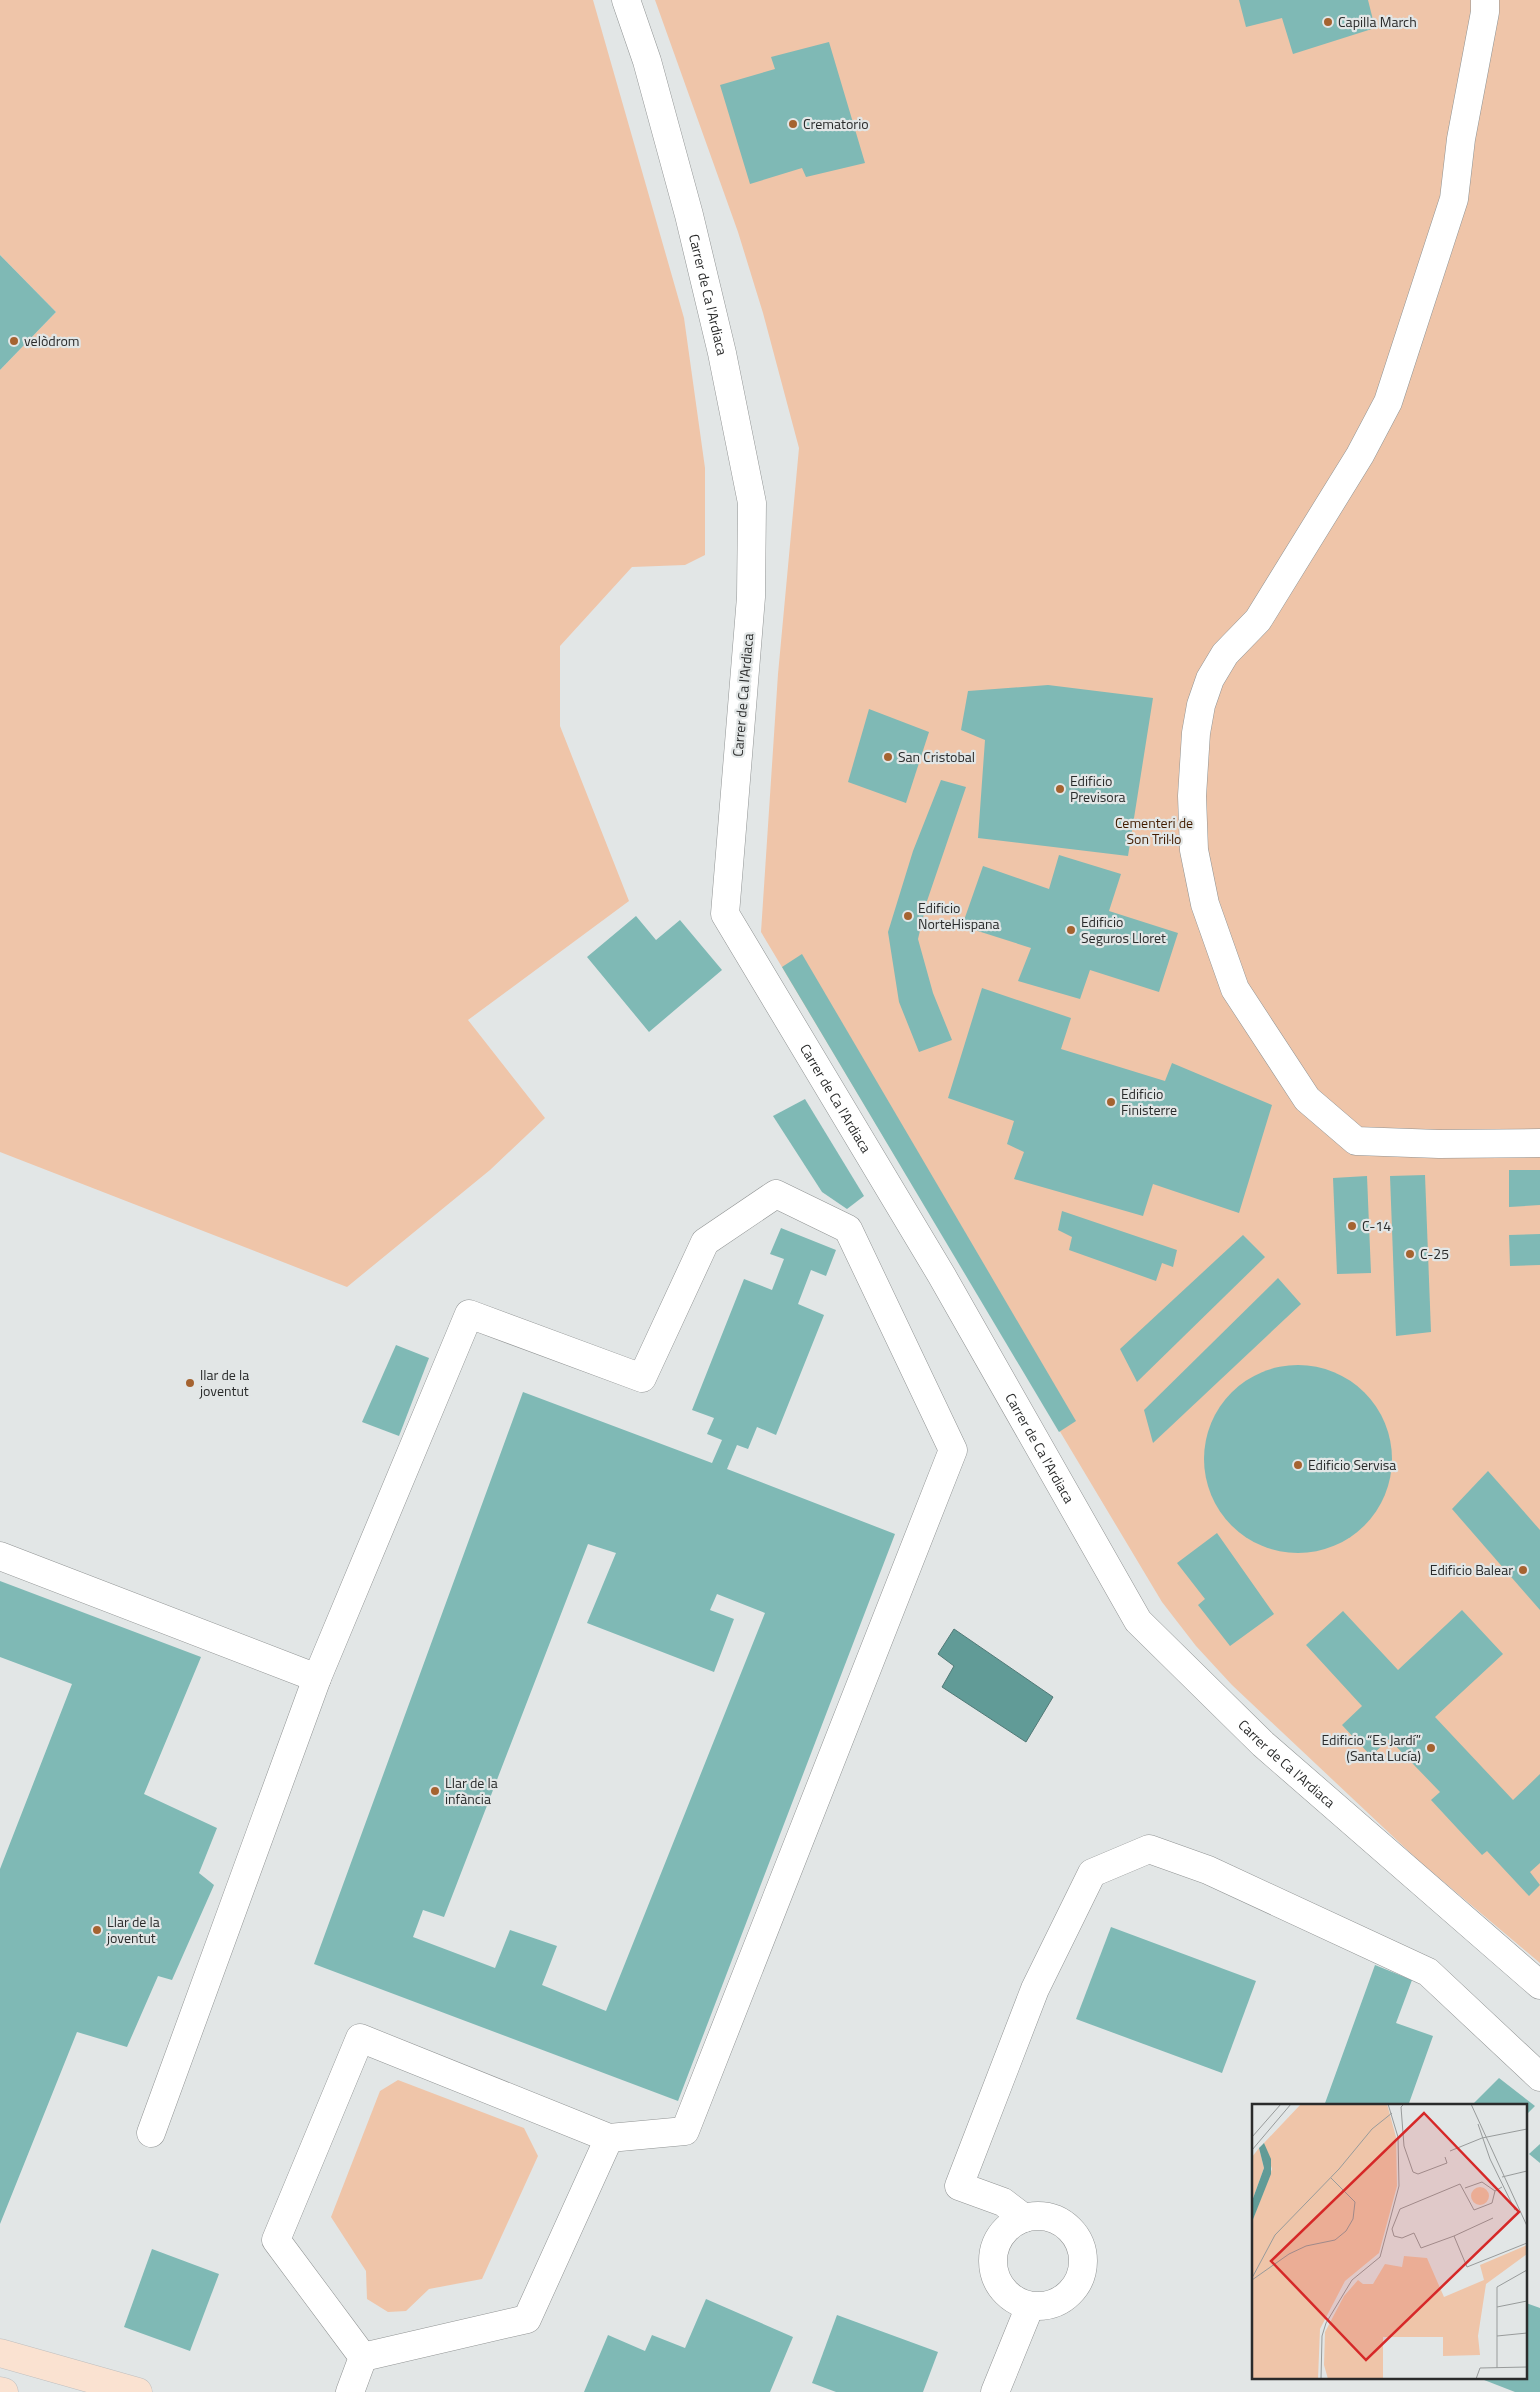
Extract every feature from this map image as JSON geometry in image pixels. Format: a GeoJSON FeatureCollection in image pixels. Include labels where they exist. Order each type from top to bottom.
{"type":"FeatureCollection","features":[{"type":"Feature","properties":{"kind":"main road"},"geometry":{"type":"LineString","coordinates":[[0,2353],[138,2392]]}},
{"type":"Feature","properties":{"kind":"main road"},"geometry":{"type":"LineString","coordinates":[[0,2391],[4,2392]]}},
{"type":"Feature","properties":{"kind":"street","name":"Carrer de Ca l'Ardiaca"},"geometry":{"type":"LineString","coordinates":[[626,0],[647,61],[689,215],[722,352],[752,503],[751,597],[724,914],[942,1276],[1138,1621],[1263,1744],[1540,1985]]}},
{"type":"Feature","properties":{"kind":"street"},"geometry":{"type":"LineString","coordinates":[[1485,0],[1485,12],[1461,139],[1454,199],[1388,402],[1360,455],[1258,620],[1225,654],[1210,679],[1196,733],[1192,796],[1194,850],[1205,904],[1235,989],[1307,1099],[1356,1141],[1439,1144],[1540,1143]]}},
{"type":"Feature","properties":{"kind":"street"},"geometry":{"type":"LineString","coordinates":[[151,2133],[317,1678],[468,1314],[642,1378],[705,1242],[776,1194],[848,1229],[953,1450],[685,2131],[609,2138],[360,2038],[276,2240],[363,2357]]}},
{"type":"Feature","properties":{"kind":"street"},"geometry":{"type":"LineString","coordinates":[[0,1556],[317,1678]]}},
{"type":"Feature","properties":{"kind":"street"},"geometry":{"type":"LineString","coordinates":[[1024,2218],[1003,2202],[959,2186],[1034,1989],[1092,1873],[1149,1849],[1208,1870],[1428,1972],[1540,2077]]}},
{"type":"Feature","properties":{"kind":"street"},"geometry":{"type":"LineString","coordinates":[[363,2357],[527,2320],[609,2138]]}},
{"type":"Feature","properties":{"kind":"street"},"geometry":{"type":"LineString","coordinates":[[1039,2216],[1054,2218],[1072,2231],[1083,2251],[1084,2266],[1079,2281],[1071,2293],[1059,2302],[1045,2307],[1030,2306],[1016,2302],[1004,2292],[995,2279],[992,2265],[994,2249],[1000,2236],[1010,2225],[1024,2218],[1039,2216]]}},
{"type":"Feature","properties":{"kind":"street"},"geometry":{"type":"LineString","coordinates":[[995,2392],[1030,2306]]}},
{"type":"Feature","properties":{"kind":"street"},"geometry":{"type":"LineString","coordinates":[[350,2392],[363,2357]]}},
{"type":"Feature","properties":{"kind":"green space"},"geometry":{"type":"Polygon","coordinates":[[[0,0],[593,0],[684,318],[705,468],[705,555],[685,565],[632,567],[560,646],[560,726],[629,901],[468,1020],[545,1118],[490,1170],[347,1287],[0,1152],[0,370],[56,312],[0,255],[0,0]]]}},
{"type":"Feature","properties":{"kind":"green space","name":"Cementeri de Son Tril·lo"},"geometry":{"type":"Polygon","coordinates":[[[655,0],[1540,0],[1540,1963],[1419,1861],[1232,1685],[1196,1646],[1162,1602],[761,932],[778,674],[799,448],[763,313],[738,232],[655,0]]]}},
{"type":"Feature","properties":{"kind":"green space"},"geometry":{"type":"Polygon","coordinates":[[[398,2080],[524,2128],[538,2156],[482,2279],[429,2289],[406,2311],[388,2312],[367,2299],[366,2271],[331,2217],[380,2091],[398,2080]]]}},
{"type":"Feature","properties":{"kind":"water"},"geometry":{"type":"Polygon","coordinates":[[[954,1629],[1053,1697],[1026,1742],[942,1687],[954,1666],[938,1654],[954,1629]]]}},
{"type":"Feature","properties":{"kind":"building","name":"Capilla March"},"geometry":{"type":"Polygon","coordinates":[[[1239,0],[1368,0],[1375,28],[1293,54],[1282,18],[1246,27],[1239,0]]]}},
{"type":"Feature","properties":{"kind":"building","name":"Crematorio"},"geometry":{"type":"Polygon","coordinates":[[[829,42],[865,163],[806,177],[802,168],[750,184],[720,85],[775,69],[771,57],[829,42]]]}},
{"type":"Feature","properties":{"kind":"building","name":"velòdrom"},"geometry":{"type":"Polygon","coordinates":[[[0,255],[56,312],[0,370],[0,255]]]}},
{"type":"Feature","properties":{"kind":"building","name":"Edificio Previsora"},"geometry":{"type":"Polygon","coordinates":[[[1048,685],[1153,698],[1128,856],[978,838],[985,740],[961,730],[968,691],[1048,685]]]}},
{"type":"Feature","properties":{"kind":"building","name":"San Cristobal"},"geometry":{"type":"Polygon","coordinates":[[[869,709],[929,732],[906,803],[848,782],[869,709]]]}},
{"type":"Feature","properties":{"kind":"building","name":"Edificio NorteHispana"},"geometry":{"type":"Polygon","coordinates":[[[941,780],[966,787],[927,901],[918,939],[933,993],[952,1040],[919,1052],[899,1002],[888,932],[913,851],[941,780]]]}},
{"type":"Feature","properties":{"kind":"building","name":"Edificio Seguros Lloret"},"geometry":{"type":"Polygon","coordinates":[[[1059,855],[1121,874],[1109,911],[1178,933],[1159,992],[1090,970],[1080,999],[1018,981],[1031,948],[962,926],[983,866],[1049,889],[1059,855]]]}},
{"type":"Feature","properties":{"kind":"building"},"geometry":{"type":"Polygon","coordinates":[[[636,916],[656,940],[680,920],[722,970],[649,1032],[587,957],[636,916]]]}},
{"type":"Feature","properties":{"kind":"building"},"geometry":{"type":"Polygon","coordinates":[[[802,954],[1076,1421],[1059,1432],[782,967],[802,954]]]}},
{"type":"Feature","properties":{"kind":"building","name":"Edificio Finisterre"},"geometry":{"type":"Polygon","coordinates":[[[982,988],[1071,1018],[1061,1049],[1165,1081],[1172,1063],[1272,1105],[1239,1213],[1153,1184],[1143,1216],[1014,1179],[1024,1152],[1007,1144],[1014,1121],[948,1098],[982,988]]]}},
{"type":"Feature","properties":{"kind":"building"},"geometry":{"type":"Polygon","coordinates":[[[805,1099],[864,1196],[847,1209],[822,1192],[773,1116],[805,1099]]]}},
{"type":"Feature","properties":{"kind":"building"},"geometry":{"type":"Polygon","coordinates":[[[1509,1170],[1540,1170],[1540,1205],[1509,1207],[1509,1170]]]}},
{"type":"Feature","properties":{"kind":"building","name":"C-25"},"geometry":{"type":"Polygon","coordinates":[[[1425,1175],[1431,1332],[1396,1336],[1390,1176],[1425,1175]]]}},
{"type":"Feature","properties":{"kind":"building","name":"C-14"},"geometry":{"type":"Polygon","coordinates":[[[1367,1176],[1371,1273],[1337,1274],[1333,1178],[1367,1176]]]}},
{"type":"Feature","properties":{"kind":"building"},"geometry":{"type":"Polygon","coordinates":[[[1062,1211],[1177,1250],[1173,1267],[1162,1263],[1156,1281],[1069,1250],[1072,1237],[1058,1230],[1062,1211]]]}},
{"type":"Feature","properties":{"kind":"building","name":"Llar de la infància"},"geometry":{"type":"Polygon","coordinates":[[[781,1228],[836,1250],[826,1276],[811,1270],[798,1304],[824,1315],[776,1435],[757,1427],[748,1449],[737,1445],[727,1469],[895,1534],[678,2101],[314,1964],[523,1392],[712,1463],[722,1440],[707,1434],[714,1418],[692,1410],[744,1279],[772,1290],[784,1259],[770,1254],[781,1228]],[[588,1544],[444,1917],[423,1910],[413,1937],[495,1968],[510,1930],[557,1946],[542,1985],[606,2011],[765,1613],[717,1594],[710,1610],[734,1619],[714,1672],[587,1623],[616,1553],[588,1544]]]}},
{"type":"Feature","properties":{"kind":"building"},"geometry":{"type":"Polygon","coordinates":[[[1540,1234],[1540,1265],[1510,1266],[1509,1235],[1540,1234]]]}},
{"type":"Feature","properties":{"kind":"building"},"geometry":{"type":"Polygon","coordinates":[[[1243,1235],[1265,1257],[1137,1382],[1120,1349],[1243,1235]]]}},
{"type":"Feature","properties":{"kind":"building"},"geometry":{"type":"Polygon","coordinates":[[[1278,1278],[1301,1304],[1153,1443],[1144,1410],[1278,1278]]]}},
{"type":"Feature","properties":{"kind":"building"},"geometry":{"type":"Polygon","coordinates":[[[396,1345],[429,1358],[399,1436],[362,1422],[396,1345]]]}},
{"type":"Feature","properties":{"kind":"building","name":"Edificio Servisa"},"geometry":{"type":"Polygon","coordinates":[[[1307,1365],[1316,1366],[1343,1376],[1365,1392],[1377,1407],[1385,1423],[1391,1441],[1391,1477],[1385,1495],[1377,1511],[1365,1526],[1350,1538],[1334,1546],[1316,1552],[1289,1553],[1280,1552],[1253,1542],[1238,1532],[1225,1519],[1215,1504],[1205,1477],[1204,1450],[1205,1441],[1215,1414],[1225,1399],[1238,1386],[1253,1376],[1280,1366],[1307,1365]]]}},
{"type":"Feature","properties":{"kind":"building","name":"Edificio Balear"},"geometry":{"type":"Polygon","coordinates":[[[1488,1471],[1540,1530],[1540,1610],[1452,1509],[1488,1471]]]}},
{"type":"Feature","properties":{"kind":"building"},"geometry":{"type":"Polygon","coordinates":[[[1217,1533],[1274,1614],[1230,1646],[1198,1605],[1205,1599],[1177,1563],[1217,1533]]]}},
{"type":"Feature","properties":{"kind":"building","name":"Llar de la joventut"},"geometry":{"type":"Polygon","coordinates":[[[0,1581],[201,1657],[144,1794],[217,1828],[199,1873],[214,1885],[172,1980],[158,1976],[127,2047],[77,2032],[0,2224],[0,1869],[72,1684],[0,1657],[0,1581]]]}},
{"type":"Feature","properties":{"kind":"building","name":"Edificio “Es Jardí” (Santa Lucía)"},"geometry":{"type":"Polygon","coordinates":[[[1462,1610],[1503,1654],[1435,1717],[1513,1800],[1540,1774],[1540,1863],[1530,1872],[1540,1885],[1529,1896],[1487,1851],[1482,1855],[1431,1800],[1440,1792],[1389,1739],[1371,1756],[1342,1725],[1362,1706],[1306,1645],[1343,1611],[1398,1670],[1462,1610]]]}},
{"type":"Feature","properties":{"kind":"building"},"geometry":{"type":"Polygon","coordinates":[[[1111,1927],[1256,1981],[1222,2073],[1076,2019],[1111,1927]]]}},
{"type":"Feature","properties":{"kind":"building"},"geometry":{"type":"Polygon","coordinates":[[[1375,1965],[1412,1980],[1396,2023],[1433,2036],[1409,2104],[1325,2104],[1375,1965]]]}},
{"type":"Feature","properties":{"kind":"building"},"geometry":{"type":"Polygon","coordinates":[[[1499,2078],[1535,2106],[1528,2113],[1528,2104],[1473,2104],[1499,2078]]]}},
{"type":"Feature","properties":{"kind":"building"},"geometry":{"type":"Polygon","coordinates":[[[1540,2144],[1540,2163],[1529,2154],[1540,2144]]]}},
{"type":"Feature","properties":{"kind":"building"},"geometry":{"type":"Polygon","coordinates":[[[152,2249],[219,2274],[190,2351],[124,2327],[152,2249]]]}},
{"type":"Feature","properties":{"kind":"building"},"geometry":{"type":"Polygon","coordinates":[[[706,2299],[793,2337],[770,2392],[584,2392],[608,2335],[645,2351],[652,2335],[685,2348],[706,2299]]]}},
{"type":"Feature","properties":{"kind":"building"},"geometry":{"type":"Polygon","coordinates":[[[1528,2304],[1540,2308],[1540,2392],[1515,2392],[1484,2380],[1528,2380],[1528,2304]]]}},
{"type":"Feature","properties":{"kind":"building"},"geometry":{"type":"Polygon","coordinates":[[[837,2315],[938,2352],[923,2392],[836,2392],[812,2383],[837,2315]]]}},
{"type":"Feature","properties":{"kind":"place","name":"Capilla March"},"geometry":{"type":"Point","coordinates":[1328,22]}},
{"type":"Feature","properties":{"kind":"place","name":"Crematorio"},"geometry":{"type":"Point","coordinates":[793,124]}},
{"type":"Feature","properties":{"kind":"place","name":"velòdrom"},"geometry":{"type":"Point","coordinates":[14,341]}},
{"type":"Feature","properties":{"kind":"place","name":"San Cristobal"},"geometry":{"type":"Point","coordinates":[888,757]}},
{"type":"Feature","properties":{"kind":"place","name":"Edificio Previsora"},"geometry":{"type":"Point","coordinates":[1060,789]}},
{"type":"Feature","properties":{"kind":"place","name":"Edificio NorteHispana"},"geometry":{"type":"Point","coordinates":[908,916]}},
{"type":"Feature","properties":{"kind":"place","name":"Edificio Seguros Lloret"},"geometry":{"type":"Point","coordinates":[1071,930]}},
{"type":"Feature","properties":{"kind":"place","name":"Edificio Finisterre"},"geometry":{"type":"Point","coordinates":[1111,1102]}},
{"type":"Feature","properties":{"kind":"place","name":"C-14"},"geometry":{"type":"Point","coordinates":[1352,1226]}},
{"type":"Feature","properties":{"kind":"place","name":"C-25"},"geometry":{"type":"Point","coordinates":[1410,1254]}},
{"type":"Feature","properties":{"kind":"place","name":"llar de la joventut"},"geometry":{"type":"Point","coordinates":[190,1383]}},
{"type":"Feature","properties":{"kind":"place","name":"Edificio Servisa"},"geometry":{"type":"Point","coordinates":[1298,1465]}},
{"type":"Feature","properties":{"kind":"place","name":"Edificio Balear"},"geometry":{"type":"Point","coordinates":[1523,1570]}},
{"type":"Feature","properties":{"kind":"place","name":"Edificio “Es Jardí” (Santa Lucía)"},"geometry":{"type":"Point","coordinates":[1431,1748]}},
{"type":"Feature","properties":{"kind":"place","name":"Llar de la infància"},"geometry":{"type":"Point","coordinates":[435,1791]}},
{"type":"Feature","properties":{"kind":"place","name":"Llar de la joventut"},"geometry":{"type":"Point","coordinates":[97,1930]}}]}
